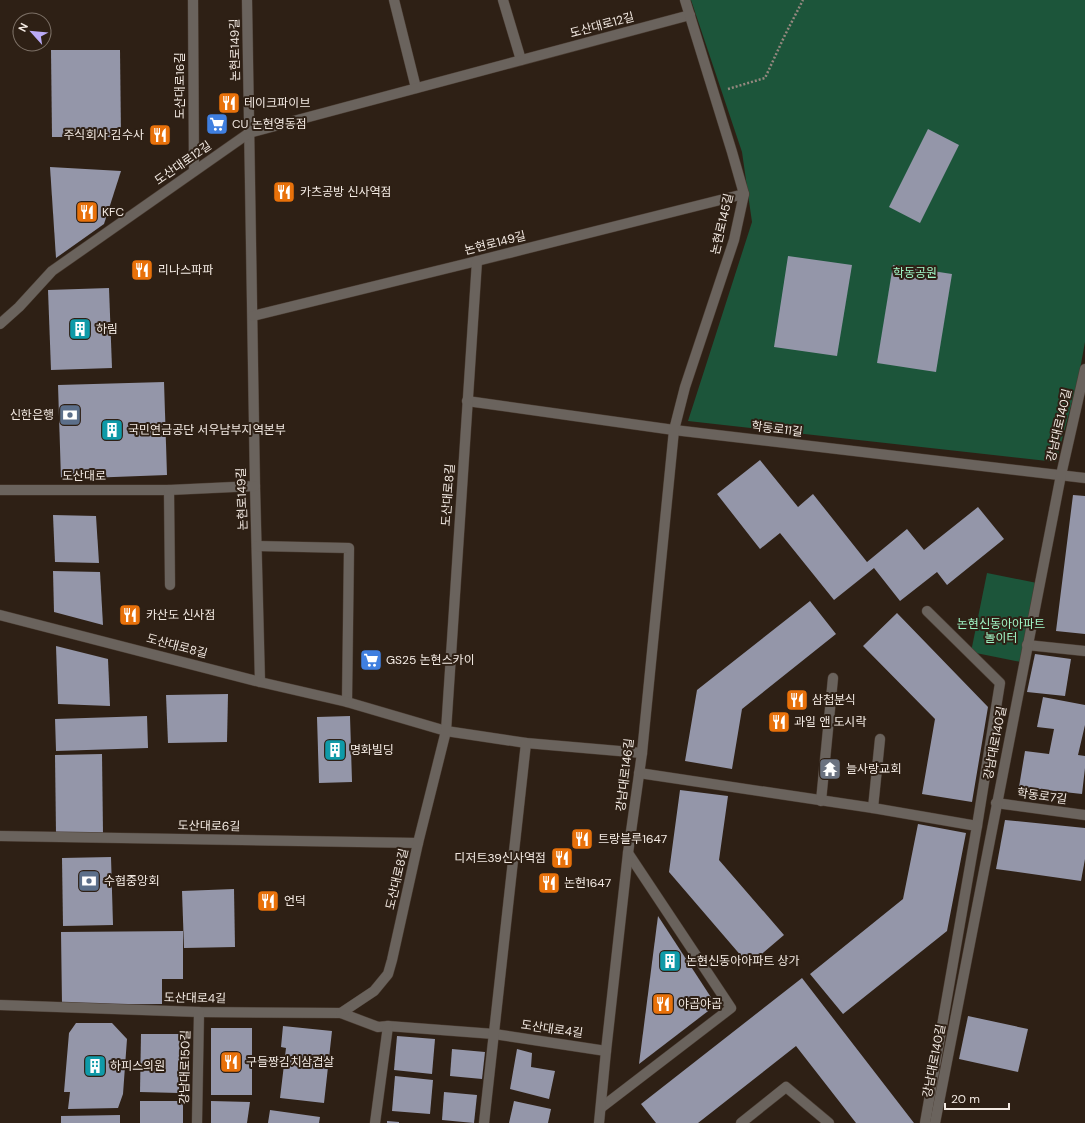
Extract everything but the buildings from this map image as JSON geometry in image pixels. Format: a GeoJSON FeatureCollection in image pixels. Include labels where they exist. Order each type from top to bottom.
{"type":"FeatureCollection","features":[{"type":"Feature","properties":{"kind":"street","name":"도산대로16길"},"geometry":{"type":"LineString","coordinates":[[193,0],[194,171]]}},
{"type":"Feature","properties":{"kind":"street","name":"논현로149길"},"geometry":{"type":"LineString","coordinates":[[247,0],[255,486],[260,682]]}},
{"type":"Feature","properties":{"kind":"street"},"geometry":{"type":"LineString","coordinates":[[394,0],[416,88]]}},
{"type":"Feature","properties":{"kind":"street"},"geometry":{"type":"LineString","coordinates":[[503,0],[521,60]]}},
{"type":"Feature","properties":{"kind":"street","name":"논현로145길"},"geometry":{"type":"LineString","coordinates":[[674,430],[685,386],[734,240],[744,194],[685,0]]}},
{"type":"Feature","properties":{"kind":"street","name":"도산대로12길"},"geometry":{"type":"LineString","coordinates":[[0,324],[19,307],[52,271],[249,133],[690,14]]}},
{"type":"Feature","properties":{"kind":"street","name":"논현로149길"},"geometry":{"type":"LineString","coordinates":[[253,316],[744,194]]}},
{"type":"Feature","properties":{"kind":"street","name":"도산대로8길"},"geometry":{"type":"LineString","coordinates":[[341,1013],[374,991],[388,974],[418,843],[446,731],[467,401],[478,261]]}},
{"type":"Feature","properties":{"kind":"street","name":"강남대로140길"},"geometry":{"type":"LineString","coordinates":[[935,1123],[1027,644],[1061,475],[1085,369]]}},
{"type":"Feature","properties":{"kind":"street","name":"학동로11길"},"geometry":{"type":"LineString","coordinates":[[467,401],[674,430],[1085,478]]}},
{"type":"Feature","properties":{"kind":"street","name":"강남대로146길"},"geometry":{"type":"LineString","coordinates":[[600,1123],[606,1051],[628,853],[642,753],[674,430]]}},
{"type":"Feature","properties":{"kind":"street","name":"도산대로"},"geometry":{"type":"LineString","coordinates":[[0,490],[169,490],[255,486]]}},
{"type":"Feature","properties":{"kind":"street"},"geometry":{"type":"LineString","coordinates":[[169,490],[170,585]]}},
{"type":"Feature","properties":{"kind":"street"},"geometry":{"type":"LineString","coordinates":[[257,546],[349,548],[347,702]]}},
{"type":"Feature","properties":{"kind":"street"},"geometry":{"type":"LineString","coordinates":[[925,1123],[977,826],[1000,683],[927,610]]}},
{"type":"Feature","properties":{"kind":"street","name":"도산대로8길"},"geometry":{"type":"LineString","coordinates":[[0,615],[260,682],[347,702],[446,731],[526,743],[642,753]]}},
{"type":"Feature","properties":{"kind":"street"},"geometry":{"type":"LineString","coordinates":[[1027,644],[1085,651]]}},
{"type":"Feature","properties":{"kind":"street"},"geometry":{"type":"LineString","coordinates":[[821,801],[833,678]]}},
{"type":"Feature","properties":{"kind":"street"},"geometry":{"type":"LineString","coordinates":[[873,808],[880,739]]}},
{"type":"Feature","properties":{"kind":"street"},"geometry":{"type":"LineString","coordinates":[[484,1123],[526,743]]}},
{"type":"Feature","properties":{"kind":"street"},"geometry":{"type":"LineString","coordinates":[[639,773],[873,808],[977,826]]}},
{"type":"Feature","properties":{"kind":"street","name":"학동로7길"},"geometry":{"type":"LineString","coordinates":[[996,803],[1085,815]]}},
{"type":"Feature","properties":{"kind":"street","name":"도산대로6길"},"geometry":{"type":"LineString","coordinates":[[0,836],[418,843]]}},
{"type":"Feature","properties":{"kind":"street"},"geometry":{"type":"LineString","coordinates":[[602,1107],[731,1008],[628,853]]}},
{"type":"Feature","properties":{"kind":"street","name":"도산대로4길"},"geometry":{"type":"LineString","coordinates":[[0,1005],[199,1012],[341,1013],[378,1027],[388,1026],[494,1034],[606,1051]]}},
{"type":"Feature","properties":{"kind":"street","name":"강남대로150길"},"geometry":{"type":"LineString","coordinates":[[197,1123],[199,1012]]}},
{"type":"Feature","properties":{"kind":"street"},"geometry":{"type":"LineString","coordinates":[[375,1123],[388,1026]]}},
{"type":"Feature","properties":{"kind":"street"},"geometry":{"type":"LineString","coordinates":[[741,1123],[786,1087],[829,1123]]}},
{"type":"Feature","properties":{"kind":"path"},"geometry":{"type":"LineString","coordinates":[[714,93],[765,78],[803,0]]}},
{"type":"Feature","properties":{"kind":"green space","name":"학동공원"},"geometry":{"type":"Polygon","coordinates":[[[691,0],[1085,0],[1085,342],[1078,380],[1056,462],[688,421],[752,222],[742,152],[691,0]]]}},
{"type":"Feature","properties":{"kind":"green space","name":"논현신동아아파트 놀이터"},"geometry":{"type":"Polygon","coordinates":[[[987,573],[1037,583],[1021,662],[971,652],[987,573]]]}},
{"type":"Feature","properties":{"kind":"place","name":"테이크파이브"},"geometry":{"type":"Point","coordinates":[229,103]}},
{"type":"Feature","properties":{"kind":"place","name":"CU 논현영동점"},"geometry":{"type":"Point","coordinates":[217,124]}},
{"type":"Feature","properties":{"kind":"place","name":"주식회사 김수사"},"geometry":{"type":"Point","coordinates":[160,135]}},
{"type":"Feature","properties":{"kind":"place","name":"카츠공방 신사역점"},"geometry":{"type":"Point","coordinates":[284,192]}},
{"type":"Feature","properties":{"kind":"place","name":"KFC"},"geometry":{"type":"Point","coordinates":[87,212]}},
{"type":"Feature","properties":{"kind":"place","name":"리나스파파"},"geometry":{"type":"Point","coordinates":[142,270]}},
{"type":"Feature","properties":{"kind":"place","name":"하림"},"geometry":{"type":"Point","coordinates":[80,329]}},
{"type":"Feature","properties":{"kind":"place","name":"신한은행"},"geometry":{"type":"Point","coordinates":[70,415]}},
{"type":"Feature","properties":{"kind":"place","name":"국민연금공단 서우남부지역본부"},"geometry":{"type":"Point","coordinates":[112,430]}},
{"type":"Feature","properties":{"kind":"place","name":"카산도 신사점"},"geometry":{"type":"Point","coordinates":[130,615]}},
{"type":"Feature","properties":{"kind":"place","name":"GS25 논현스카이"},"geometry":{"type":"Point","coordinates":[371,660]}},
{"type":"Feature","properties":{"kind":"place","name":"삼첩분식"},"geometry":{"type":"Point","coordinates":[797,700]}},
{"type":"Feature","properties":{"kind":"place","name":"과일 앤 도시락"},"geometry":{"type":"Point","coordinates":[779,722]}},
{"type":"Feature","properties":{"kind":"place","name":"명화빌딩"},"geometry":{"type":"Point","coordinates":[335,750]}},
{"type":"Feature","properties":{"kind":"place","name":"늘사랑교회"},"geometry":{"type":"Point","coordinates":[830,769]}},
{"type":"Feature","properties":{"kind":"place","name":"트랑블루1647"},"geometry":{"type":"Point","coordinates":[582,839]}},
{"type":"Feature","properties":{"kind":"place","name":"디저트39신사역점"},"geometry":{"type":"Point","coordinates":[562,858]}},
{"type":"Feature","properties":{"kind":"place","name":"수협중앙회"},"geometry":{"type":"Point","coordinates":[89,881]}},
{"type":"Feature","properties":{"kind":"place","name":"논현1647"},"geometry":{"type":"Point","coordinates":[549,883]}},
{"type":"Feature","properties":{"kind":"place","name":"언덕"},"geometry":{"type":"Point","coordinates":[268,901]}},
{"type":"Feature","properties":{"kind":"place","name":"논현신동아아파트 상가"},"geometry":{"type":"Point","coordinates":[670,961]}},
{"type":"Feature","properties":{"kind":"place","name":"야곱야곱"},"geometry":{"type":"Point","coordinates":[663,1004]}},
{"type":"Feature","properties":{"kind":"place","name":"구들짱김치삼겹살"},"geometry":{"type":"Point","coordinates":[231,1062]}},
{"type":"Feature","properties":{"kind":"place","name":"하피스의원"},"geometry":{"type":"Point","coordinates":[95,1066]}}]}
